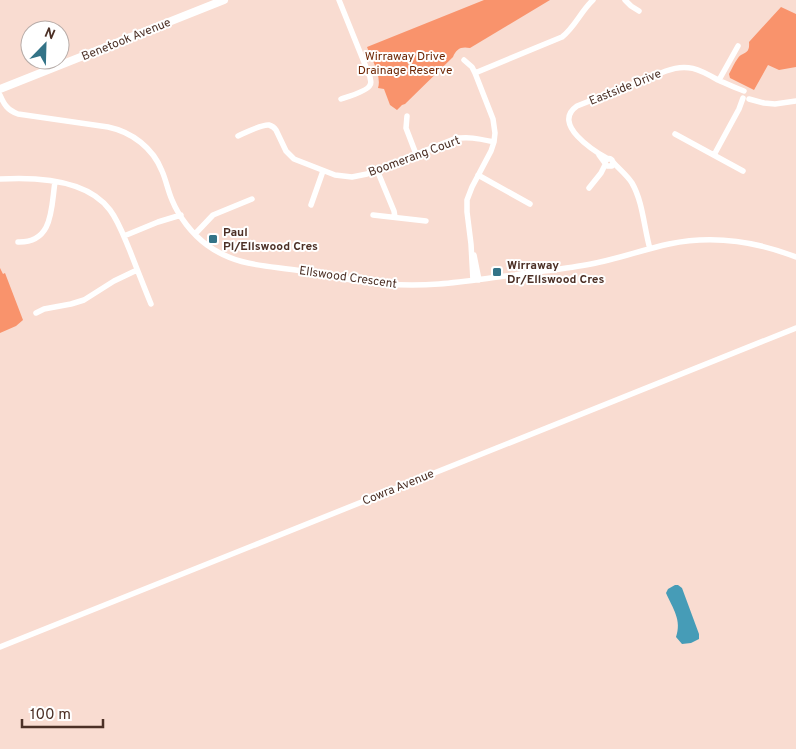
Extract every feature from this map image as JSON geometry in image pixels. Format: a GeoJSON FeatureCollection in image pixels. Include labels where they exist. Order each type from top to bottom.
{"type":"FeatureCollection","features":[{"type":"Feature","properties":{"kind":"main road","name":"Benetook Avenue"},"geometry":{"type":"LineString","coordinates":[[0,89],[224,0]]}},
{"type":"Feature","properties":{"kind":"street"},"geometry":{"type":"LineString","coordinates":[[339,0],[371,83],[366,90],[341,99]]}},
{"type":"Feature","properties":{"kind":"street"},"geometry":{"type":"LineString","coordinates":[[475,73],[562,37],[573,27],[593,0]]}},
{"type":"Feature","properties":{"kind":"street"},"geometry":{"type":"LineString","coordinates":[[625,0],[639,11]]}},
{"type":"Feature","properties":{"kind":"street"},"geometry":{"type":"LineString","coordinates":[[719,80],[738,46]]}},
{"type":"Feature","properties":{"kind":"street"},"geometry":{"type":"LineString","coordinates":[[464,60],[472,67],[475,73],[493,119],[495,133],[491,150],[472,187],[468,200],[467,212],[471,244],[477,265],[476,280]]}},
{"type":"Feature","properties":{"kind":"street","name":"Eastside Drive"},"geometry":{"type":"LineString","coordinates":[[652,248],[634,188],[627,176],[608,164],[576,135],[569,122],[570,113],[577,106],[673,68],[680,67],[700,70],[760,102],[775,104],[796,101]]}},
{"type":"Feature","properties":{"kind":"street","name":"Ellswood Crescent"},"geometry":{"type":"LineString","coordinates":[[0,95],[6,107],[18,114],[116,128],[133,136],[148,148],[159,164],[179,213],[200,240],[218,252],[248,264],[390,284],[438,284],[589,264],[652,248],[694,240],[720,239],[736,241],[765,246],[796,257]]}},
{"type":"Feature","properties":{"kind":"street"},"geometry":{"type":"LineString","coordinates":[[714,155],[746,96]]}},
{"type":"Feature","properties":{"kind":"street"},"geometry":{"type":"LineString","coordinates":[[407,116],[406,128],[416,154]]}},
{"type":"Feature","properties":{"kind":"street","name":"Boomerang Court"},"geometry":{"type":"LineString","coordinates":[[238,136],[264,125],[270,125],[276,130],[283,146],[291,157],[323,171],[352,177],[367,174],[454,139],[472,137],[494,142]]}},
{"type":"Feature","properties":{"kind":"street"},"geometry":{"type":"LineString","coordinates":[[675,134],[742,170]]}},
{"type":"Feature","properties":{"kind":"street"},"geometry":{"type":"LineString","coordinates":[[589,188],[608,164]]}},
{"type":"Feature","properties":{"kind":"street"},"geometry":{"type":"LineString","coordinates":[[377,170],[394,210],[395,217]]}},
{"type":"Feature","properties":{"kind":"street"},"geometry":{"type":"LineString","coordinates":[[310,205],[323,171]]}},
{"type":"Feature","properties":{"kind":"street"},"geometry":{"type":"LineString","coordinates":[[478,175],[530,204]]}},
{"type":"Feature","properties":{"kind":"street"},"geometry":{"type":"LineString","coordinates":[[0,179],[55,182],[75,186],[95,196],[109,208],[120,226],[151,304]]}},
{"type":"Feature","properties":{"kind":"street"},"geometry":{"type":"LineString","coordinates":[[18,242],[33,240],[45,230],[50,216],[55,182]]}},
{"type":"Feature","properties":{"kind":"street"},"geometry":{"type":"LineString","coordinates":[[195,234],[213,215],[252,199]]}},
{"type":"Feature","properties":{"kind":"street"},"geometry":{"type":"LineString","coordinates":[[124,236],[179,213]]}},
{"type":"Feature","properties":{"kind":"street"},"geometry":{"type":"LineString","coordinates":[[373,215],[426,220]]}},
{"type":"Feature","properties":{"kind":"street"},"geometry":{"type":"LineString","coordinates":[[36,313],[51,307],[84,300],[114,281],[137,270]]}},
{"type":"Feature","properties":{"kind":"street","name":"Cowra Avenue"},"geometry":{"type":"LineString","coordinates":[[0,647],[796,328]]}},
{"type":"Feature","properties":{"kind":"green space","name":"Wirraway Drive Drainage Reserve"},"geometry":{"type":"Polygon","coordinates":[[[484,0],[550,0],[470,48],[464,47],[459,49],[405,104],[397,110],[390,105],[384,89],[378,88],[379,78],[367,47],[484,0]]]}},
{"type":"Feature","properties":{"kind":"green space"},"geometry":{"type":"Polygon","coordinates":[[[781,7],[796,14],[796,67],[779,70],[768,65],[754,90],[730,78],[729,74],[737,60],[748,51],[749,42],[781,7]]]}},
{"type":"Feature","properties":{"kind":"green space"},"geometry":{"type":"Polygon","coordinates":[[[0,268],[3,274],[5,273],[23,320],[16,326],[0,333],[0,268]]]}},
{"type":"Feature","properties":{"kind":"water"},"geometry":{"type":"Polygon","coordinates":[[[675,585],[682,588],[699,634],[699,639],[691,643],[682,644],[676,637],[678,631],[677,620],[666,593],[668,589],[675,585]]]}},
{"type":"Feature","properties":{"kind":"place","name":"Paul Pl/Ellswood Cres"},"geometry":{"type":"Point","coordinates":[213,239]}},
{"type":"Feature","properties":{"kind":"place","name":"Wirraway Dr/Ellswood Cres"},"geometry":{"type":"Point","coordinates":[497,272]}}]}
